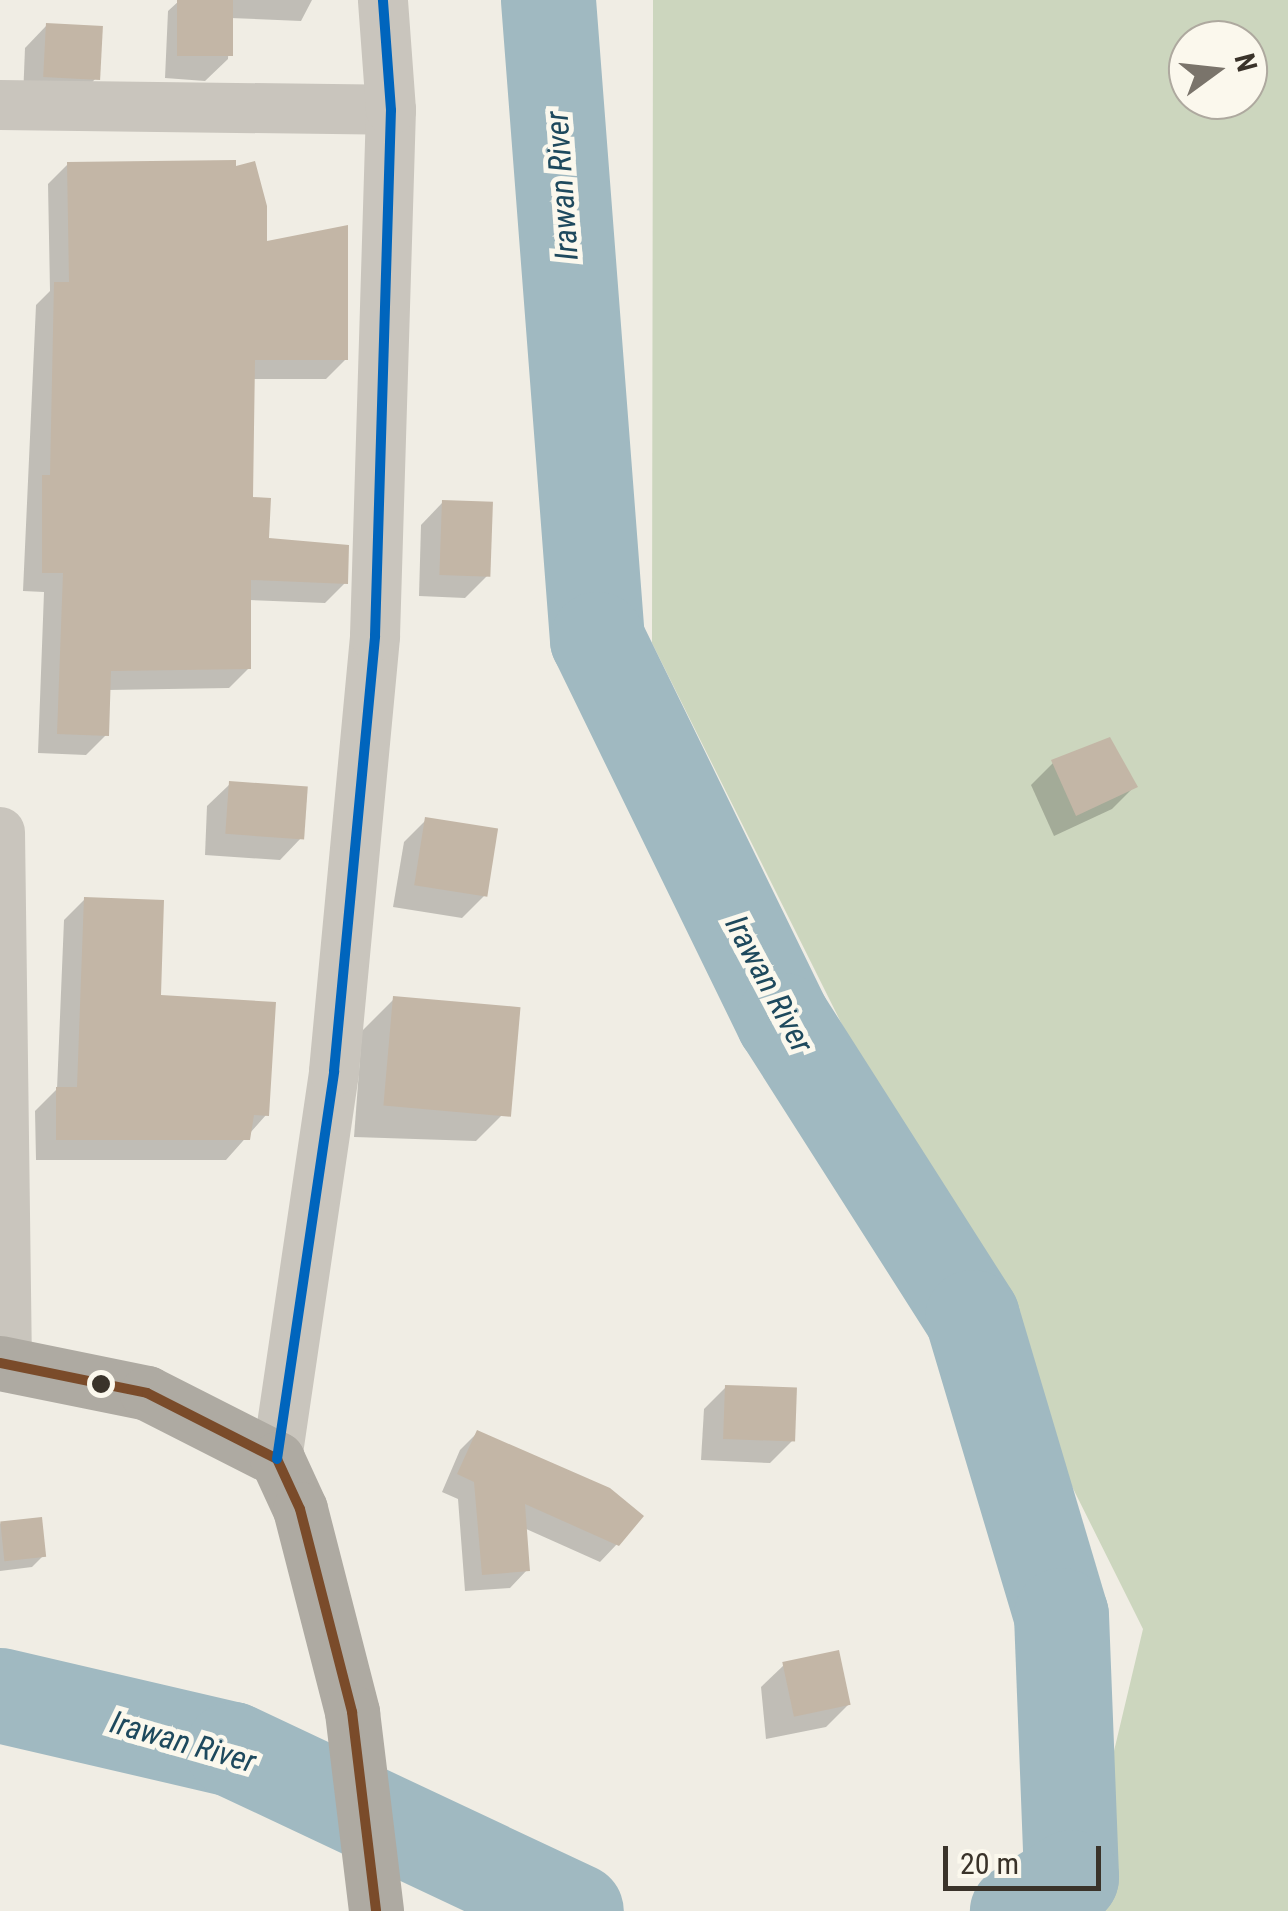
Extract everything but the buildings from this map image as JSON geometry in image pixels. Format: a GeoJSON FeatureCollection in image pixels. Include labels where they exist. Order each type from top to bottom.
{"type":"FeatureCollection","features":[{"type":"Feature","properties":{"kind":"main road"},"geometry":{"type":"LineString","coordinates":[[3,1364],[147,1392],[276,1460],[300,1509],[352,1712],[376,1911]]}},
{"type":"Feature","properties":{"kind":"street"},"geometry":{"type":"LineString","coordinates":[[276,1460],[334,1071],[376,636],[391,110],[383,0]]}},
{"type":"Feature","properties":{"kind":"street"},"geometry":{"type":"LineString","coordinates":[[0,106],[391,110]]}},
{"type":"Feature","properties":{"kind":"street"},"geometry":{"type":"LineString","coordinates":[[0,832],[3,1364]]}},
{"type":"Feature","properties":{"kind":"green space"},"geometry":{"type":"Polygon","coordinates":[[[653,0],[1288,0],[1288,1911],[1076,1911],[1143,1629],[652,643],[653,0]]]}},
{"type":"Feature","properties":{"kind":"waterway","name":"Irawan River"},"geometry":{"type":"LineString","coordinates":[[548,0],[597,639],[783,1020],[972,1317],[1061,1615],[1071,1877],[1017,1911]]}},
{"type":"Feature","properties":{"kind":"waterway","name":"Irawan River"},"geometry":{"type":"LineString","coordinates":[[0,1695],[232,1749],[576,1911]]}},
{"type":"Feature","properties":{"kind":"transit line"},"geometry":{"type":"LineString","coordinates":[[277,1459],[334,1071],[375,636],[391,110],[383,0]]}},
{"type":"Feature","properties":{"kind":"transit line"},"geometry":{"type":"LineString","coordinates":[[0,1363],[147,1393],[277,1459],[300,1509],[352,1712],[376,1911]]}}]}
